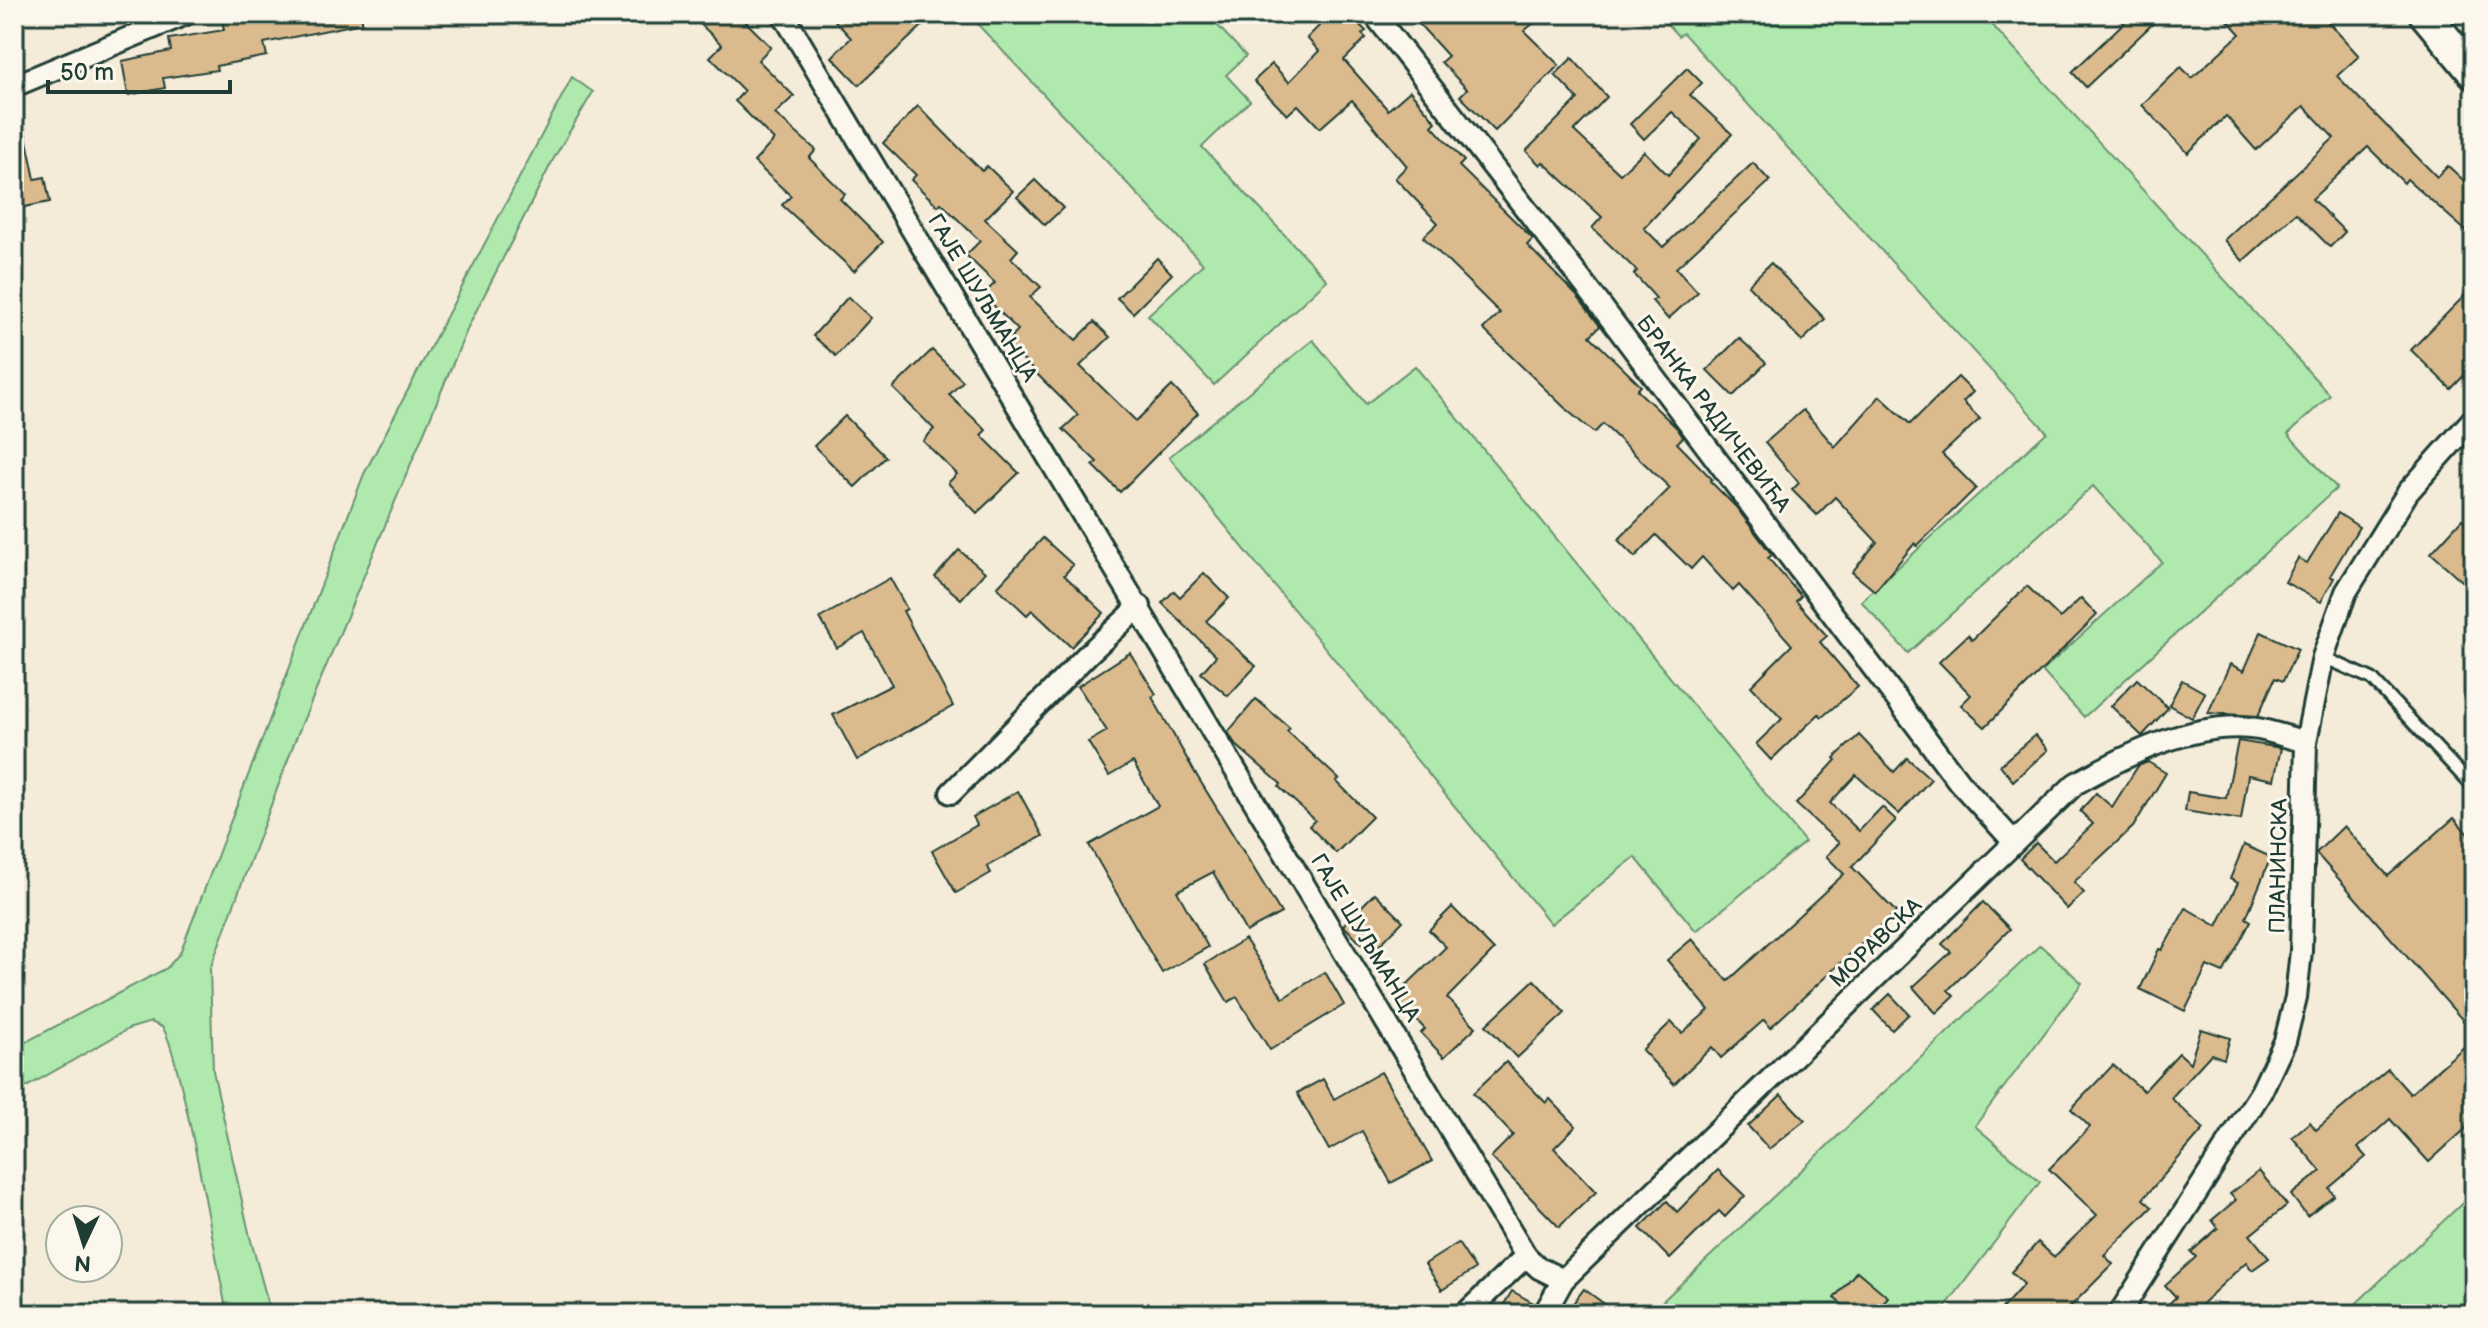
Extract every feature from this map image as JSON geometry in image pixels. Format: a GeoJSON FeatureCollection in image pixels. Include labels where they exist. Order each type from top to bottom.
{"type":"FeatureCollection","features":[{"type":"Feature","properties":{"kind":"main road"},"geometry":{"type":"LineString","coordinates":[[2425,14],[2474,73]]}},
{"type":"Feature","properties":{"kind":"street"},"geometry":{"type":"LineString","coordinates":[[14,86],[186,14]]}},
{"type":"Feature","properties":{"kind":"street","name":"ГАЈЕ ШУЉМАНЦА"},"geometry":{"type":"LineString","coordinates":[[783,14],[1140,606],[1526,1256],[1539,1268],[1563,1280]]}},
{"type":"Feature","properties":{"kind":"street","name":"БРАНКА РАДИЧЕВИЋА"},"geometry":{"type":"LineString","coordinates":[[1374,14],[1592,294],[1959,782],[2014,842]]}},
{"type":"Feature","properties":{"kind":"street","name":"ПЛАНИНСКА"},"geometry":{"type":"LineString","coordinates":[[2119,1314],[2253,1105],[2285,1041],[2296,997],[2301,951],[2306,742],[2323,657],[2346,592],[2408,492],[2474,418]]}},
{"type":"Feature","properties":{"kind":"street"},"geometry":{"type":"LineString","coordinates":[[951,793],[1087,655],[1140,606]]}},
{"type":"Feature","properties":{"kind":"street","name":"МОРАВСКА"},"geometry":{"type":"LineString","coordinates":[[1544,1314],[1563,1280],[2075,784],[2130,753],[2195,732],[2256,728],[2306,742]]}},
{"type":"Feature","properties":{"kind":"street"},"geometry":{"type":"LineString","coordinates":[[1465,1314],[1526,1256]]}},
{"type":"Feature","properties":{"kind":"lane"},"geometry":{"type":"LineString","coordinates":[[2323,657],[2372,679],[2474,788]]}},
{"type":"Feature","properties":{"kind":"green space"},"geometry":{"type":"Polygon","coordinates":[[[968,14],[1207,14],[1246,56],[1226,75],[1250,101],[1202,147],[1327,280],[1214,385],[1148,315],[1203,264],[968,14]]]}},
{"type":"Feature","properties":{"kind":"green space"},"geometry":{"type":"Polygon","coordinates":[[[1658,14],[1982,14],[2330,395],[2288,434],[2337,488],[2084,717],[2042,671],[2162,562],[2093,486],[1908,653],[1861,601],[2047,432],[1683,33],[1678,36],[1658,14]]]}},
{"type":"Feature","properties":{"kind":"green space"},"geometry":{"type":"Polygon","coordinates":[[[572,77],[593,92],[554,158],[469,325],[296,738],[210,969],[213,1071],[250,1237],[271,1314],[227,1314],[188,1115],[162,1027],[151,1022],[128,1029],[14,1094],[14,1048],[167,968],[180,953],[364,474],[572,77]]]}},
{"type":"Feature","properties":{"kind":"green space"},"geometry":{"type":"Polygon","coordinates":[[[1313,340],[1366,404],[1415,366],[1805,842],[1696,931],[1635,857],[1551,924],[1169,457],[1313,340]]]}},
{"type":"Feature","properties":{"kind":"green space"},"geometry":{"type":"Polygon","coordinates":[[[2040,945],[2082,983],[1975,1126],[2040,1182],[1940,1314],[1649,1314],[2040,945]]]}},
{"type":"Feature","properties":{"kind":"green space"},"geometry":{"type":"Polygon","coordinates":[[[2474,1192],[2474,1314],[2345,1314],[2474,1192]]]}},
{"type":"Feature","properties":{"kind":"building"},"geometry":{"type":"Polygon","coordinates":[[[246,14],[362,14],[362,23],[264,43],[267,56],[216,66],[217,70],[163,78],[165,88],[128,95],[122,61],[171,51],[169,39],[224,30],[222,19],[246,14]]]}},
{"type":"Feature","properties":{"kind":"building"},"geometry":{"type":"Polygon","coordinates":[[[690,14],[738,14],[771,47],[758,60],[794,96],[775,114],[816,150],[809,158],[845,194],[840,199],[883,242],[854,271],[782,205],[791,196],[754,162],[774,140],[735,101],[744,91],[710,57],[722,45],[690,14]]]}},
{"type":"Feature","properties":{"kind":"building"},"geometry":{"type":"Polygon","coordinates":[[[829,14],[935,14],[859,85],[832,57],[851,38],[829,14]]]}},
{"type":"Feature","properties":{"kind":"building"},"geometry":{"type":"Polygon","coordinates":[[[1331,14],[1348,14],[1366,31],[1362,34],[1366,38],[1344,60],[1388,110],[1410,91],[1436,122],[1432,126],[1464,161],[1459,166],[1533,239],[1527,245],[1577,296],[1600,326],[1590,336],[1641,386],[1637,390],[1677,428],[1683,437],[1677,443],[1736,507],[1772,555],[1768,558],[1801,596],[1796,601],[1827,636],[1820,642],[1858,687],[1822,717],[1819,714],[1771,760],[1756,744],[1782,719],[1751,686],[1792,645],[1739,585],[1733,591],[1702,557],[1691,569],[1656,535],[1635,557],[1618,540],[1670,488],[1603,424],[1594,433],[1568,411],[1483,329],[1500,313],[1423,237],[1438,223],[1395,178],[1407,166],[1352,100],[1320,128],[1298,105],[1287,115],[1254,81],[1272,64],[1289,82],[1319,51],[1307,38],[1331,14]]]}},
{"type":"Feature","properties":{"kind":"building"},"geometry":{"type":"Polygon","coordinates":[[[1410,14],[1545,14],[1524,31],[1559,65],[1495,131],[1460,96],[1467,89],[1441,62],[1448,56],[1410,14]]]}},
{"type":"Feature","properties":{"kind":"building"},"geometry":{"type":"Polygon","coordinates":[[[2133,14],[2163,14],[2086,87],[2072,72],[2133,14]]]}},
{"type":"Feature","properties":{"kind":"building"},"geometry":{"type":"Polygon","coordinates":[[[2222,14],[2321,14],[2359,56],[2337,76],[2437,177],[2448,166],[2474,190],[2474,238],[2407,179],[2404,183],[2368,147],[2312,199],[2345,232],[2330,247],[2296,213],[2243,261],[2224,240],[2334,138],[2304,106],[2256,150],[2226,116],[2188,153],[2142,105],[2181,67],[2192,78],[2240,34],[2222,14]]]}},
{"type":"Feature","properties":{"kind":"building"},"geometry":{"type":"Polygon","coordinates":[[[1572,58],[1607,97],[1574,131],[1620,174],[1644,151],[1668,175],[1701,139],[1672,112],[1644,139],[1630,124],[1687,68],[1702,83],[1690,95],[1732,134],[1644,228],[1663,247],[1753,163],[1770,181],[1676,268],[1698,292],[1668,319],[1652,301],[1656,298],[1634,274],[1637,271],[1592,228],[1602,217],[1543,162],[1540,165],[1526,151],[1578,99],[1555,75],[1572,58]]]}},
{"type":"Feature","properties":{"kind":"building"},"geometry":{"type":"Polygon","coordinates":[[[918,106],[982,171],[987,166],[1013,191],[985,219],[1018,250],[1011,258],[1041,287],[1030,297],[1076,340],[1094,322],[1110,337],[1080,366],[1136,421],[1172,386],[1198,413],[1120,492],[1093,465],[1097,462],[1063,429],[1078,415],[1006,343],[1018,330],[983,295],[995,283],[966,255],[980,241],[941,203],[938,206],[911,180],[916,175],[883,143],[918,106]]]}},
{"type":"Feature","properties":{"kind":"building"},"geometry":{"type":"Polygon","coordinates":[[[23,122],[35,179],[45,177],[50,202],[14,209],[14,123],[23,122]]]}},
{"type":"Feature","properties":{"kind":"building"},"geometry":{"type":"Polygon","coordinates":[[[1035,180],[1063,208],[1045,225],[1017,197],[1035,180]]]}},
{"type":"Feature","properties":{"kind":"building"},"geometry":{"type":"Polygon","coordinates":[[[1157,258],[1172,274],[1133,313],[1117,298],[1157,258]]]}},
{"type":"Feature","properties":{"kind":"building"},"geometry":{"type":"Polygon","coordinates":[[[1771,263],[1825,319],[1802,341],[1748,285],[1771,263]]]}},
{"type":"Feature","properties":{"kind":"building"},"geometry":{"type":"Polygon","coordinates":[[[2474,286],[2474,365],[2451,389],[2411,350],[2474,286]]]}},
{"type":"Feature","properties":{"kind":"building"},"geometry":{"type":"Polygon","coordinates":[[[848,297],[871,318],[836,356],[813,336],[848,297]]]}},
{"type":"Feature","properties":{"kind":"building"},"geometry":{"type":"Polygon","coordinates":[[[1739,338],[1766,363],[1733,396],[1707,370],[1739,338]]]}},
{"type":"Feature","properties":{"kind":"building"},"geometry":{"type":"Polygon","coordinates":[[[932,350],[963,381],[949,395],[986,430],[981,435],[1019,473],[977,513],[948,483],[957,474],[923,441],[934,429],[893,388],[932,350]]]}},
{"type":"Feature","properties":{"kind":"building"},"geometry":{"type":"Polygon","coordinates":[[[1958,377],[1973,392],[1963,402],[1980,419],[1942,454],[1976,488],[1917,546],[1915,543],[1875,591],[1852,572],[1877,542],[1835,497],[1817,515],[1792,490],[1799,483],[1765,443],[1803,410],[1835,447],[1880,396],[1910,424],[1958,377]]]}},
{"type":"Feature","properties":{"kind":"building"},"geometry":{"type":"Polygon","coordinates":[[[845,416],[886,457],[855,487],[814,446],[845,416]]]}},
{"type":"Feature","properties":{"kind":"building"},"geometry":{"type":"Polygon","coordinates":[[[2338,513],[2359,527],[2330,576],[2334,578],[2321,602],[2285,582],[2298,558],[2307,563],[2338,513]]]}},
{"type":"Feature","properties":{"kind":"building"},"geometry":{"type":"Polygon","coordinates":[[[2462,519],[2474,530],[2474,592],[2431,553],[2462,519]]]}},
{"type":"Feature","properties":{"kind":"building"},"geometry":{"type":"Polygon","coordinates":[[[1043,538],[1073,565],[1064,575],[1104,613],[1071,647],[1032,610],[1027,615],[997,587],[1043,538]]]}},
{"type":"Feature","properties":{"kind":"building"},"geometry":{"type":"Polygon","coordinates":[[[959,550],[985,572],[961,599],[935,577],[959,550]]]}},
{"type":"Feature","properties":{"kind":"building"},"geometry":{"type":"Polygon","coordinates":[[[1204,573],[1229,598],[1206,621],[1256,666],[1228,696],[1201,673],[1216,656],[1162,603],[1174,591],[1180,597],[1204,573]]]}},
{"type":"Feature","properties":{"kind":"building"},"geometry":{"type":"Polygon","coordinates":[[[890,578],[907,609],[903,611],[953,706],[857,760],[833,715],[892,685],[864,633],[837,648],[820,618],[890,578]]]}},
{"type":"Feature","properties":{"kind":"building"},"geometry":{"type":"Polygon","coordinates":[[[2027,586],[2060,618],[2081,598],[2097,615],[1985,727],[1961,705],[1971,695],[1939,662],[1968,635],[1972,640],[2027,586]]]}},
{"type":"Feature","properties":{"kind":"building"},"geometry":{"type":"Polygon","coordinates":[[[2261,632],[2298,649],[2283,681],[2275,678],[2258,716],[2208,713],[2230,664],[2244,671],[2261,632]]]}},
{"type":"Feature","properties":{"kind":"building"},"geometry":{"type":"Polygon","coordinates":[[[1130,653],[1156,694],[1152,697],[1194,771],[1281,913],[1246,932],[1213,872],[1177,891],[1208,947],[1162,973],[1089,845],[1158,806],[1133,762],[1109,776],[1088,742],[1107,731],[1078,686],[1130,653]]]}},
{"type":"Feature","properties":{"kind":"building"},"geometry":{"type":"Polygon","coordinates":[[[2137,679],[2168,708],[2142,736],[2111,706],[2137,679]]]}},
{"type":"Feature","properties":{"kind":"building"},"geometry":{"type":"Polygon","coordinates":[[[2182,680],[2205,693],[2192,718],[2169,705],[2182,680]]]}},
{"type":"Feature","properties":{"kind":"building"},"geometry":{"type":"Polygon","coordinates":[[[1256,699],[1290,728],[1287,731],[1339,779],[1336,781],[1372,817],[1336,853],[1309,826],[1315,820],[1279,787],[1281,784],[1235,744],[1228,732],[1256,699]]]}},
{"type":"Feature","properties":{"kind":"building"},"geometry":{"type":"Polygon","coordinates":[[[1859,735],[1894,772],[1907,758],[1931,779],[1899,814],[1856,775],[1830,803],[1859,831],[1882,807],[1896,820],[1852,867],[1896,912],[1770,1028],[1764,1020],[1721,1058],[1712,1047],[1674,1084],[1642,1050],[1671,1022],[1682,1033],[1709,1010],[1667,960],[1692,939],[1728,981],[1844,874],[1826,856],[1839,843],[1796,804],[1836,760],[1834,758],[1859,735]]]}},
{"type":"Feature","properties":{"kind":"building"},"geometry":{"type":"Polygon","coordinates":[[[2035,735],[2048,750],[2013,781],[2000,765],[2035,735]]]}},
{"type":"Feature","properties":{"kind":"building"},"geometry":{"type":"Polygon","coordinates":[[[2238,741],[2281,748],[2274,780],[2248,775],[2241,820],[2185,811],[2188,792],[2226,798],[2238,741]]]}},
{"type":"Feature","properties":{"kind":"building"},"geometry":{"type":"Polygon","coordinates":[[[2148,762],[2166,773],[2133,827],[2074,882],[2084,893],[2067,909],[2020,859],[2036,843],[2054,861],[2093,824],[2080,811],[2096,793],[2112,807],[2138,766],[2148,762]]]}},
{"type":"Feature","properties":{"kind":"building"},"geometry":{"type":"Polygon","coordinates":[[[1018,791],[1043,836],[987,866],[991,873],[956,893],[932,851],[977,825],[973,817],[1018,791]]]}},
{"type":"Feature","properties":{"kind":"building"},"geometry":{"type":"Polygon","coordinates":[[[2454,818],[2474,841],[2474,1033],[2316,853],[2344,826],[2388,876],[2454,818]]]}},
{"type":"Feature","properties":{"kind":"building"},"geometry":{"type":"Polygon","coordinates":[[[2244,845],[2271,857],[2246,918],[2251,921],[2223,973],[2207,966],[2185,1011],[2140,989],[2159,949],[2162,950],[2186,908],[2217,926],[2238,883],[2230,879],[2244,845]]]}},
{"type":"Feature","properties":{"kind":"building"},"geometry":{"type":"Polygon","coordinates":[[[1375,893],[1403,921],[1371,954],[1343,925],[1375,893]]]}},
{"type":"Feature","properties":{"kind":"building"},"geometry":{"type":"Polygon","coordinates":[[[1983,902],[2010,929],[1948,990],[1954,996],[1936,1013],[1913,987],[1951,952],[1942,944],[1983,902]]]}},
{"type":"Feature","properties":{"kind":"building"},"geometry":{"type":"Polygon","coordinates":[[[1452,907],[1494,950],[1447,998],[1476,1027],[1444,1057],[1421,1033],[1425,1029],[1394,997],[1446,947],[1429,930],[1452,907]]]}},
{"type":"Feature","properties":{"kind":"building"},"geometry":{"type":"Polygon","coordinates":[[[1245,939],[1283,998],[1325,972],[1344,1005],[1270,1050],[1237,997],[1228,1002],[1205,964],[1245,939]]]}},
{"type":"Feature","properties":{"kind":"building"},"geometry":{"type":"Polygon","coordinates":[[[1534,980],[1565,1013],[1517,1058],[1486,1025],[1534,980]]]}},
{"type":"Feature","properties":{"kind":"building"},"geometry":{"type":"Polygon","coordinates":[[[1890,994],[1909,1014],[1892,1030],[1873,1010],[1890,994]]]}},
{"type":"Feature","properties":{"kind":"building"},"geometry":{"type":"Polygon","coordinates":[[[2201,1029],[2230,1038],[2224,1059],[2211,1054],[2171,1098],[2204,1129],[2143,1199],[2152,1207],[2104,1255],[2113,1264],[2063,1314],[1997,1314],[2024,1284],[2011,1272],[2038,1242],[2054,1257],[2097,1215],[2049,1169],[2090,1127],[2071,1109],[2113,1065],[2144,1091],[2179,1053],[2190,1063],[2201,1029]]]}},
{"type":"Feature","properties":{"kind":"building"},"geometry":{"type":"Polygon","coordinates":[[[2464,1047],[2474,1058],[2474,1121],[2429,1162],[2390,1119],[2358,1148],[2366,1157],[2329,1188],[2334,1195],[2307,1216],[2291,1195],[2321,1171],[2292,1137],[2310,1122],[2316,1130],[2388,1069],[2410,1094],[2464,1047]]]}},
{"type":"Feature","properties":{"kind":"building"},"geometry":{"type":"Polygon","coordinates":[[[1506,1062],[1546,1103],[1550,1099],[1576,1126],[1554,1148],[1596,1192],[1559,1227],[1491,1157],[1513,1135],[1473,1093],[1506,1062]]]}},
{"type":"Feature","properties":{"kind":"building"},"geometry":{"type":"Polygon","coordinates":[[[1381,1072],[1432,1161],[1391,1183],[1362,1131],[1329,1150],[1297,1093],[1323,1079],[1334,1099],[1381,1072]]]}},
{"type":"Feature","properties":{"kind":"building"},"geometry":{"type":"Polygon","coordinates":[[[1781,1095],[1805,1120],[1769,1149],[1748,1126],[1781,1095]]]}},
{"type":"Feature","properties":{"kind":"building"},"geometry":{"type":"Polygon","coordinates":[[[1718,1170],[1745,1196],[1725,1217],[1719,1211],[1670,1259],[1640,1228],[1667,1201],[1677,1212],[1718,1170]]]}},
{"type":"Feature","properties":{"kind":"building"},"geometry":{"type":"Polygon","coordinates":[[[2259,1171],[2287,1205],[2250,1235],[2269,1258],[2252,1270],[2246,1262],[2191,1314],[2158,1314],[2176,1297],[2165,1285],[2196,1257],[2191,1252],[2218,1228],[2212,1220],[2236,1200],[2230,1194],[2259,1171]]]}},
{"type":"Feature","properties":{"kind":"building"},"geometry":{"type":"Polygon","coordinates":[[[1458,1243],[1475,1269],[1442,1290],[1425,1264],[1458,1243]]]}},
{"type":"Feature","properties":{"kind":"building"},"geometry":{"type":"Polygon","coordinates":[[[1857,1271],[1888,1297],[1873,1314],[1854,1314],[1834,1298],[1857,1271]]]}},
{"type":"Feature","properties":{"kind":"building"},"geometry":{"type":"Polygon","coordinates":[[[1584,1289],[1618,1314],[1565,1314],[1584,1289]]]}},
{"type":"Feature","properties":{"kind":"building"},"geometry":{"type":"Polygon","coordinates":[[[1512,1291],[1535,1304],[1531,1314],[1498,1314],[1512,1291]]]}}]}
